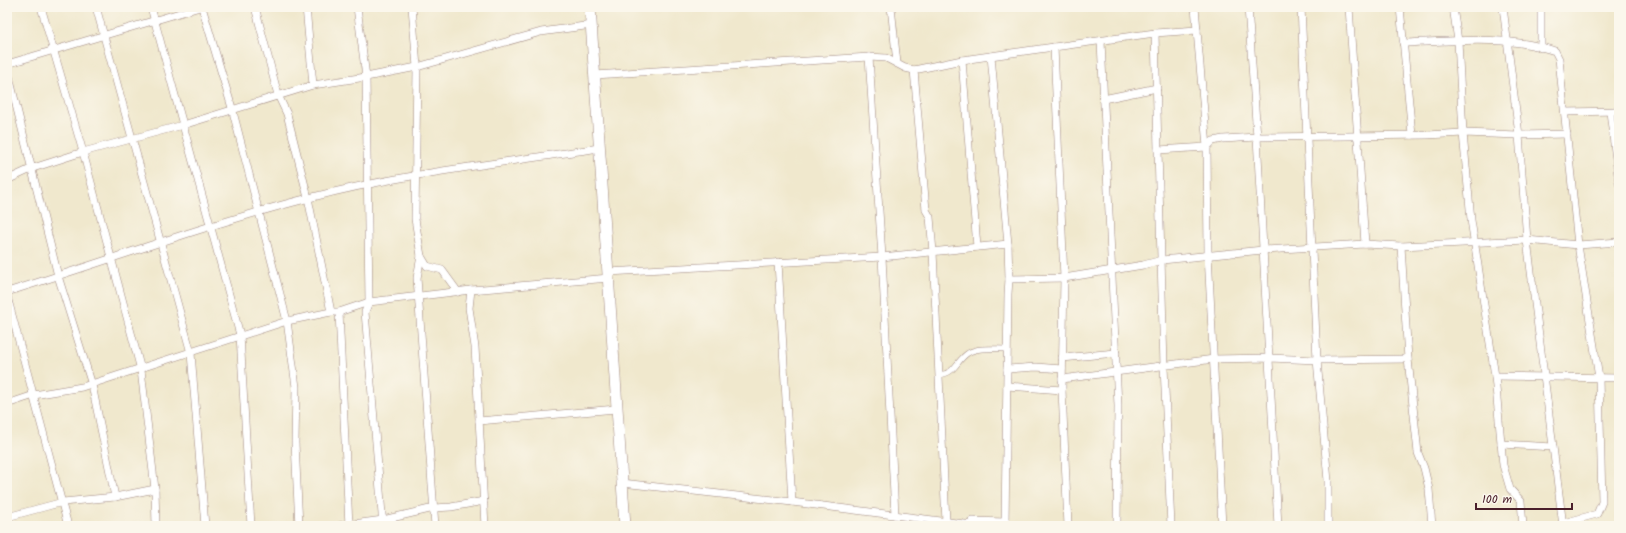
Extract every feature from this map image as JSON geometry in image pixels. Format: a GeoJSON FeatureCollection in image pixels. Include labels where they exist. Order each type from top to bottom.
{"type":"FeatureCollection","features":[{"type":"Feature","properties":{"kind":"main road"},"geometry":{"type":"LineString","coordinates":[[590,7],[625,526]]}},
{"type":"Feature","properties":{"kind":"street"},"geometry":{"type":"LineString","coordinates":[[41,7],[52,51],[83,152],[141,370],[155,489],[156,526]]}},
{"type":"Feature","properties":{"kind":"street"},"geometry":{"type":"LineString","coordinates":[[96,7],[191,353],[205,526]]}},
{"type":"Feature","properties":{"kind":"street"},"geometry":{"type":"LineString","coordinates":[[151,7],[240,335],[251,526]]}},
{"type":"Feature","properties":{"kind":"street"},"geometry":{"type":"LineString","coordinates":[[115,497],[92,385],[58,276],[7,66],[52,51],[201,7],[232,108],[287,321],[296,386],[295,443],[300,526]]}},
{"type":"Feature","properties":{"kind":"street"},"geometry":{"type":"LineString","coordinates":[[255,7],[278,96],[287,114],[308,198],[331,312]]}},
{"type":"Feature","properties":{"kind":"street"},"geometry":{"type":"LineString","coordinates":[[306,7],[313,85]]}},
{"type":"Feature","properties":{"kind":"street"},"geometry":{"type":"LineString","coordinates":[[357,7],[366,77],[369,302],[365,312],[383,523]]}},
{"type":"Feature","properties":{"kind":"street"},"geometry":{"type":"LineString","coordinates":[[412,7],[416,67],[415,219],[421,256],[417,278],[435,526]]}},
{"type":"Feature","properties":{"kind":"street"},"geometry":{"type":"LineString","coordinates":[[892,7],[897,63]]}},
{"type":"Feature","properties":{"kind":"street"},"geometry":{"type":"LineString","coordinates":[[1195,7],[1207,147],[1208,254],[1222,526]]}},
{"type":"Feature","properties":{"kind":"street"},"geometry":{"type":"LineString","coordinates":[[1248,7],[1264,250],[1278,526]]}},
{"type":"Feature","properties":{"kind":"street"},"geometry":{"type":"LineString","coordinates":[[1301,7],[1317,360],[1328,482],[1328,523]]}},
{"type":"Feature","properties":{"kind":"street"},"geometry":{"type":"LineString","coordinates":[[1350,7],[1365,244]]}},
{"type":"Feature","properties":{"kind":"street"},"geometry":{"type":"LineString","coordinates":[[1400,7],[1412,135]]}},
{"type":"Feature","properties":{"kind":"street"},"geometry":{"type":"LineString","coordinates":[[1453,7],[1458,41],[1463,133],[1474,244],[1495,376],[1503,465],[1510,489],[1522,501],[1523,526]]}},
{"type":"Feature","properties":{"kind":"street"},"geometry":{"type":"LineString","coordinates":[[1403,43],[1508,41],[1555,51],[1559,59],[1578,245],[1598,378],[1602,502],[1597,514],[1563,525],[1527,240],[1519,135],[1508,41],[1503,7]]}},
{"type":"Feature","properties":{"kind":"street"},"geometry":{"type":"LineString","coordinates":[[1541,7],[1541,48]]}},
{"type":"Feature","properties":{"kind":"street"},"geometry":{"type":"LineString","coordinates":[[7,180],[33,168],[83,152],[182,125],[232,108],[313,85],[366,77],[416,67],[541,32],[592,24]]}},
{"type":"Feature","properties":{"kind":"street"},"geometry":{"type":"LineString","coordinates":[[595,75],[869,57],[886,58],[905,68],[914,70],[962,60],[1154,33],[1197,30]]}},
{"type":"Feature","properties":{"kind":"street"},"geometry":{"type":"LineString","coordinates":[[1154,33],[1157,88],[1164,366],[1171,526]]}},
{"type":"Feature","properties":{"kind":"street"},"geometry":{"type":"LineString","coordinates":[[1101,41],[1117,372],[1118,480],[1116,526]]}},
{"type":"Feature","properties":{"kind":"street"},"geometry":{"type":"LineString","coordinates":[[1054,47],[1064,278],[1062,390],[1068,526]]}},
{"type":"Feature","properties":{"kind":"street"},"geometry":{"type":"LineString","coordinates":[[622,483],[792,502],[914,518],[1005,524],[1010,279],[991,56]]}},
{"type":"Feature","properties":{"kind":"street"},"geometry":{"type":"LineString","coordinates":[[869,57],[882,256],[895,515]]}},
{"type":"Feature","properties":{"kind":"street"},"geometry":{"type":"LineString","coordinates":[[962,60],[977,247]]}},
{"type":"Feature","properties":{"kind":"street"},"geometry":{"type":"LineString","coordinates":[[914,70],[926,210],[930,217],[933,252],[946,520]]}},
{"type":"Feature","properties":{"kind":"street"},"geometry":{"type":"LineString","coordinates":[[1103,99],[1157,88]]}},
{"type":"Feature","properties":{"kind":"street"},"geometry":{"type":"LineString","coordinates":[[1565,112],[1619,112]]}},
{"type":"Feature","properties":{"kind":"street"},"geometry":{"type":"LineString","coordinates":[[1610,112],[1619,183]]}},
{"type":"Feature","properties":{"kind":"street"},"geometry":{"type":"LineString","coordinates":[[1158,150],[1207,147],[1213,141],[1257,137],[1308,138],[1463,133],[1519,135],[1567,134]]}},
{"type":"Feature","properties":{"kind":"street"},"geometry":{"type":"LineString","coordinates":[[7,292],[210,227],[308,198],[368,184],[599,148]]}},
{"type":"Feature","properties":{"kind":"street"},"geometry":{"type":"LineString","coordinates":[[1010,279],[1064,278],[1111,271],[1162,260],[1208,254],[1313,247],[1365,244],[1401,246],[1474,244],[1527,240],[1578,245],[1619,242]]}},
{"type":"Feature","properties":{"kind":"street"},"geometry":{"type":"LineString","coordinates":[[7,404],[34,395],[92,385],[141,370],[240,335],[287,321],[331,312],[338,312],[369,302],[608,275],[778,262],[882,256],[1008,244]]}},
{"type":"Feature","properties":{"kind":"street"},"geometry":{"type":"LineString","coordinates":[[1401,246],[1408,359],[1418,453],[1424,468],[1429,489],[1432,526]]}},
{"type":"Feature","properties":{"kind":"street"},"geometry":{"type":"LineString","coordinates":[[421,256],[427,266],[442,270],[458,292]]}},
{"type":"Feature","properties":{"kind":"street"},"geometry":{"type":"LineString","coordinates":[[778,262],[792,502]]}},
{"type":"Feature","properties":{"kind":"street"},"geometry":{"type":"LineString","coordinates":[[471,290],[468,308],[475,347],[485,526]]}},
{"type":"Feature","properties":{"kind":"street"},"geometry":{"type":"LineString","coordinates":[[7,296],[63,502],[68,526]]}},
{"type":"Feature","properties":{"kind":"street"},"geometry":{"type":"LineString","coordinates":[[338,312],[349,525]]}},
{"type":"Feature","properties":{"kind":"street"},"geometry":{"type":"LineString","coordinates":[[939,375],[949,374],[967,354],[978,349],[1005,349]]}},
{"type":"Feature","properties":{"kind":"street"},"geometry":{"type":"LineString","coordinates":[[1062,358],[1116,353]]}},
{"type":"Feature","properties":{"kind":"street"},"geometry":{"type":"LineString","coordinates":[[1062,379],[1214,359],[1408,359]]}},
{"type":"Feature","properties":{"kind":"street"},"geometry":{"type":"LineString","coordinates":[[1007,369],[1036,367],[1062,369]]}},
{"type":"Feature","properties":{"kind":"street"},"geometry":{"type":"LineString","coordinates":[[1495,376],[1619,378]]}},
{"type":"Feature","properties":{"kind":"street"},"geometry":{"type":"LineString","coordinates":[[1007,386],[1062,390]]}},
{"type":"Feature","properties":{"kind":"street"},"geometry":{"type":"LineString","coordinates":[[479,421],[616,409]]}},
{"type":"Feature","properties":{"kind":"street"},"geometry":{"type":"LineString","coordinates":[[1501,444],[1553,447]]}},
{"type":"Feature","properties":{"kind":"street"},"geometry":{"type":"LineString","coordinates":[[10,526],[7,514],[63,502],[115,497],[155,489]]}},
{"type":"Feature","properties":{"kind":"street"},"geometry":{"type":"LineString","coordinates":[[338,526],[383,523],[434,508],[451,508],[484,501]]}},
{"type":"Feature","properties":{"kind":"street"},"geometry":{"type":"LineString","coordinates":[[914,518],[914,526]]}},
{"type":"Feature","properties":{"kind":"street"},"geometry":{"type":"LineString","coordinates":[[946,520],[980,526]]}}]}
